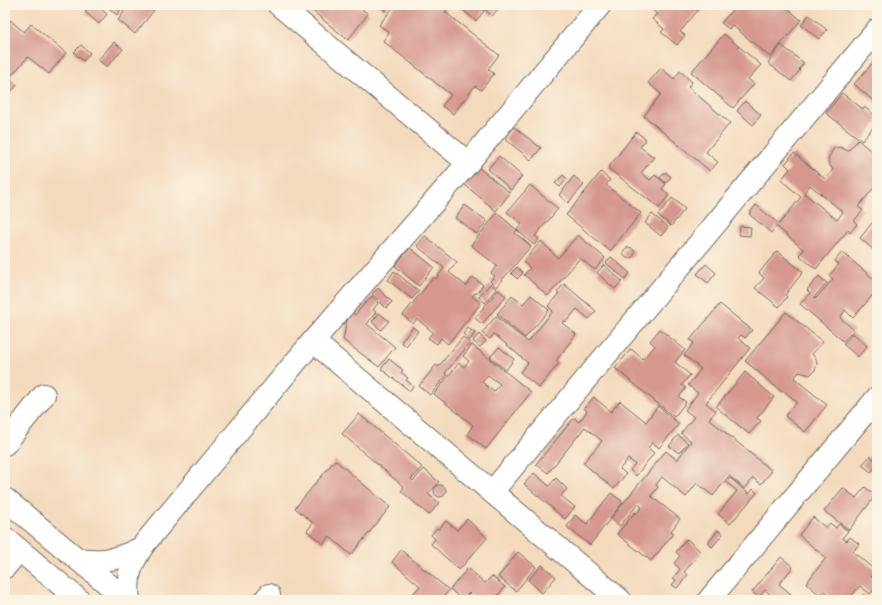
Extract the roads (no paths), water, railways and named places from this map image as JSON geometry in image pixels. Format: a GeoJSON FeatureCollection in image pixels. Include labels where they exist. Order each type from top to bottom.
{"type":"FeatureCollection","features":[{"type":"Feature","properties":{"kind":"street"},"geometry":{"type":"LineString","coordinates":[[279,5],[468,163]]}},
{"type":"Feature","properties":{"kind":"street"},"geometry":{"type":"LineString","coordinates":[[128,600],[129,577],[141,548],[313,341],[468,163],[600,5]]}},
{"type":"Feature","properties":{"kind":"street"},"geometry":{"type":"LineString","coordinates":[[492,492],[877,30]]}},
{"type":"Feature","properties":{"kind":"street"},"geometry":{"type":"LineString","coordinates":[[313,341],[620,600]]}},
{"type":"Feature","properties":{"kind":"street"},"geometry":{"type":"LineString","coordinates":[[5,444],[44,395]]}},
{"type":"Feature","properties":{"kind":"street"},"geometry":{"type":"LineString","coordinates":[[709,600],[877,398]]}},
{"type":"Feature","properties":{"kind":"street"},"geometry":{"type":"LineString","coordinates":[[5,499],[128,600]]}},
{"type":"Feature","properties":{"kind":"street"},"geometry":{"type":"LineString","coordinates":[[5,567],[12,544],[79,600]]}},
{"type":"Feature","properties":{"kind":"street"},"geometry":{"type":"LineString","coordinates":[[78,560],[103,560],[116,558],[141,548]]}}]}
